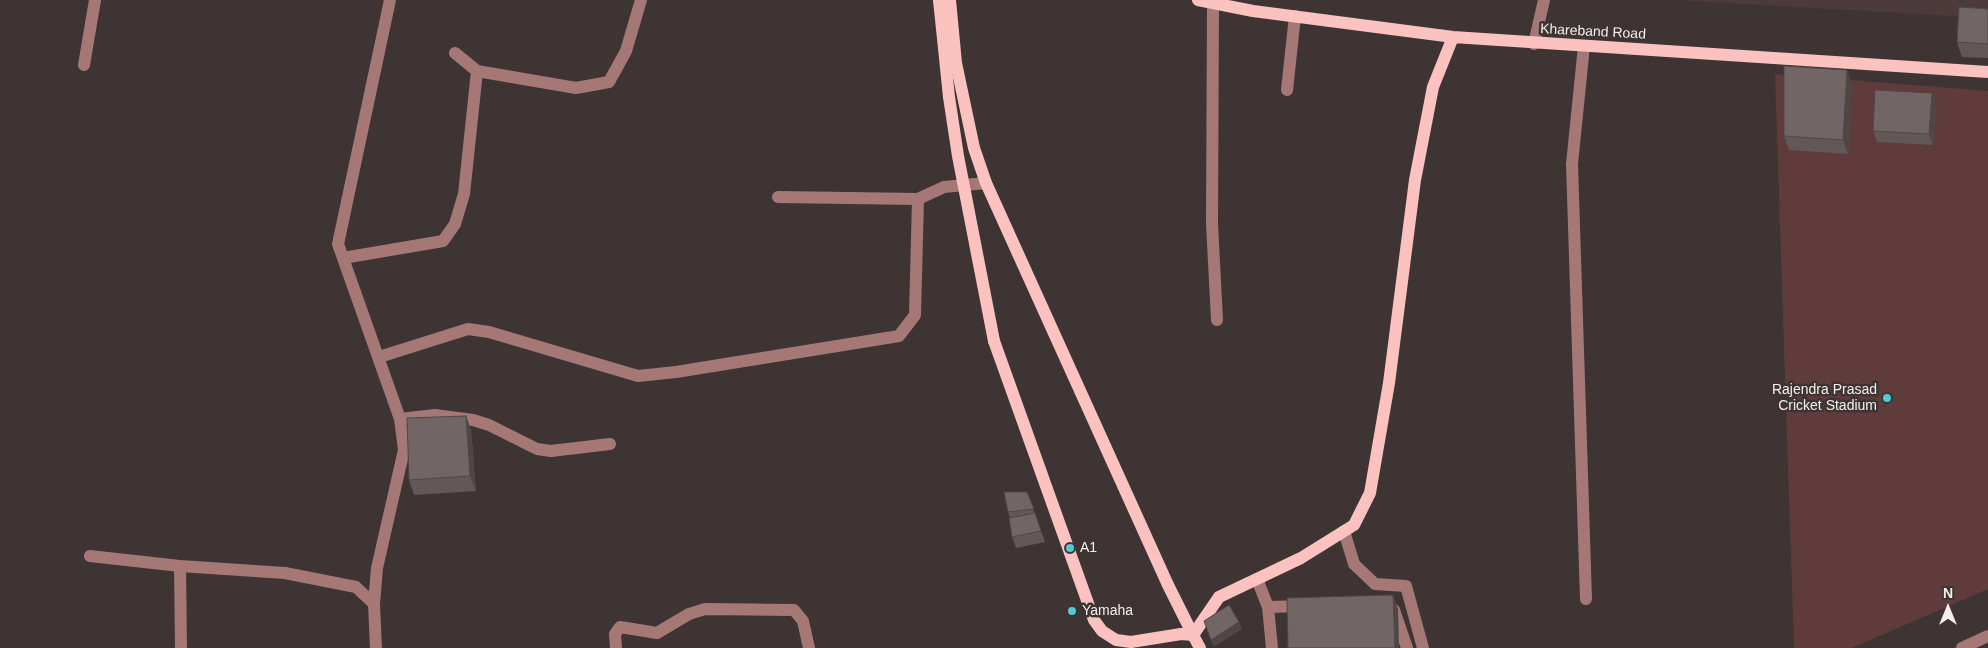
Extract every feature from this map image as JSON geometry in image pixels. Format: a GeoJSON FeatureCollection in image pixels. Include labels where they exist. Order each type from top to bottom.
{"type":"FeatureCollection","features":[{"type":"Feature","properties":{"kind":"main road"},"geometry":{"type":"LineString","coordinates":[[939,0],[949,98],[958,156],[994,341],[1094,620],[1102,632],[1116,640],[1131,642],[1181,634],[1193,636]]}},
{"type":"Feature","properties":{"kind":"main road"},"geometry":{"type":"LineString","coordinates":[[950,0],[956,63],[974,148],[986,183],[1164,576],[1200,648]]}},
{"type":"Feature","properties":{"kind":"main road","name":"Khareband Road"},"geometry":{"type":"LineString","coordinates":[[1198,0],[1295,16],[1453,37],[1534,44],[1988,72]]}},
{"type":"Feature","properties":{"kind":"main road"},"geometry":{"type":"LineString","coordinates":[[1193,636],[1219,597],[1301,558],[1354,524],[1370,493],[1390,383],[1415,180],[1432,87],[1453,37]]}},
{"type":"Feature","properties":{"kind":"street"},"geometry":{"type":"LineString","coordinates":[[84,65],[95,0]]}},
{"type":"Feature","properties":{"kind":"street"},"geometry":{"type":"LineString","coordinates":[[376,648],[374,604],[377,568],[404,450],[400,419],[338,244],[390,0]]}},
{"type":"Feature","properties":{"kind":"street"},"geometry":{"type":"LineString","coordinates":[[455,53],[477,72],[576,88],[609,82],[626,51],[641,0]]}},
{"type":"Feature","properties":{"kind":"street"},"geometry":{"type":"LineString","coordinates":[[1534,44],[1544,0]]}},
{"type":"Feature","properties":{"kind":"street"},"geometry":{"type":"LineString","coordinates":[[1213,3],[1212,224],[1217,320]]}},
{"type":"Feature","properties":{"kind":"street"},"geometry":{"type":"LineString","coordinates":[[1287,90],[1295,16]]}},
{"type":"Feature","properties":{"kind":"street"},"geometry":{"type":"LineString","coordinates":[[1584,46],[1572,164],[1586,599]]}},
{"type":"Feature","properties":{"kind":"street"},"geometry":{"type":"LineString","coordinates":[[343,258],[443,242],[455,224],[464,194],[477,72]]}},
{"type":"Feature","properties":{"kind":"street"},"geometry":{"type":"LineString","coordinates":[[778,197],[918,199],[944,187],[986,183]]}},
{"type":"Feature","properties":{"kind":"street"},"geometry":{"type":"LineString","coordinates":[[379,357],[468,329],[489,332],[638,376],[676,372],[900,336],[915,315],[918,199]]}},
{"type":"Feature","properties":{"kind":"street"},"geometry":{"type":"LineString","coordinates":[[400,419],[435,416],[473,420],[489,425],[537,449],[551,451],[610,444]]}},
{"type":"Feature","properties":{"kind":"street"},"geometry":{"type":"LineString","coordinates":[[1344,531],[1354,564],[1375,584],[1406,586],[1423,648]]}},
{"type":"Feature","properties":{"kind":"street"},"geometry":{"type":"LineString","coordinates":[[90,556],[180,566],[284,573],[356,587],[374,604]]}},
{"type":"Feature","properties":{"kind":"street"},"geometry":{"type":"LineString","coordinates":[[180,566],[181,648]]}},
{"type":"Feature","properties":{"kind":"street"},"geometry":{"type":"LineString","coordinates":[[1257,579],[1268,607],[1272,648]]}},
{"type":"Feature","properties":{"kind":"street"},"geometry":{"type":"LineString","coordinates":[[1382,603],[1392,603],[1407,648]]}},
{"type":"Feature","properties":{"kind":"street"},"geometry":{"type":"LineString","coordinates":[[1268,607],[1316,605]]}},
{"type":"Feature","properties":{"kind":"street"},"geometry":{"type":"LineString","coordinates":[[616,648],[615,634],[620,628],[657,633],[689,614],[705,609],[794,610],[803,621],[809,648]]}},
{"type":"Feature","properties":{"kind":"street"},"geometry":{"type":"LineString","coordinates":[[1962,648],[1988,636]]}},
{"type":"Feature","properties":{"kind":"shaded area"},"geometry":{"type":"Polygon","coordinates":[[[1674,0],[1988,0],[1988,18],[1674,0]]]}},
{"type":"Feature","properties":{"kind":"shaded area","name":"Rajendra Prasad Cricket Stadium"},"geometry":{"type":"Polygon","coordinates":[[[1775,74],[1988,91],[1988,589],[1852,648],[1794,648],[1775,74]]]}},
{"type":"Feature","properties":{"kind":"building"},"geometry":{"type":"Polygon","coordinates":[[[1959,7],[1988,9],[1988,44],[1957,42],[1959,7]]]}},
{"type":"Feature","properties":{"kind":"building"},"geometry":{"type":"Polygon","coordinates":[[[1784,66],[1847,70],[1843,140],[1784,136],[1784,66]]]}},
{"type":"Feature","properties":{"kind":"building"},"geometry":{"type":"Polygon","coordinates":[[[1875,90],[1932,93],[1929,134],[1873,131],[1875,90]]]}},
{"type":"Feature","properties":{"kind":"building"},"geometry":{"type":"Polygon","coordinates":[[[466,416],[470,476],[409,480],[407,418],[466,416]]]}},
{"type":"Feature","properties":{"kind":"building"},"geometry":{"type":"Polygon","coordinates":[[[1004,492],[1027,492],[1034,509],[1008,512],[1004,492]]]}},
{"type":"Feature","properties":{"kind":"building"},"geometry":{"type":"Polygon","coordinates":[[[1035,513],[1041,531],[1012,537],[1009,518],[1035,513]]]}},
{"type":"Feature","properties":{"kind":"building"},"geometry":{"type":"Polygon","coordinates":[[[1393,595],[1395,648],[1288,648],[1287,598],[1393,595]]]}},
{"type":"Feature","properties":{"kind":"building"},"geometry":{"type":"Polygon","coordinates":[[[1229,605],[1239,622],[1211,640],[1204,621],[1229,605]]]}},
{"type":"Feature","properties":{"kind":"place","name":"Rajendra Prasad Cricket Stadium"},"geometry":{"type":"Point","coordinates":[1887,398]}},
{"type":"Feature","properties":{"kind":"place","name":"A1"},"geometry":{"type":"Point","coordinates":[1070,548]}},
{"type":"Feature","properties":{"kind":"place","name":"Yamaha"},"geometry":{"type":"Point","coordinates":[1072,611]}}]}
